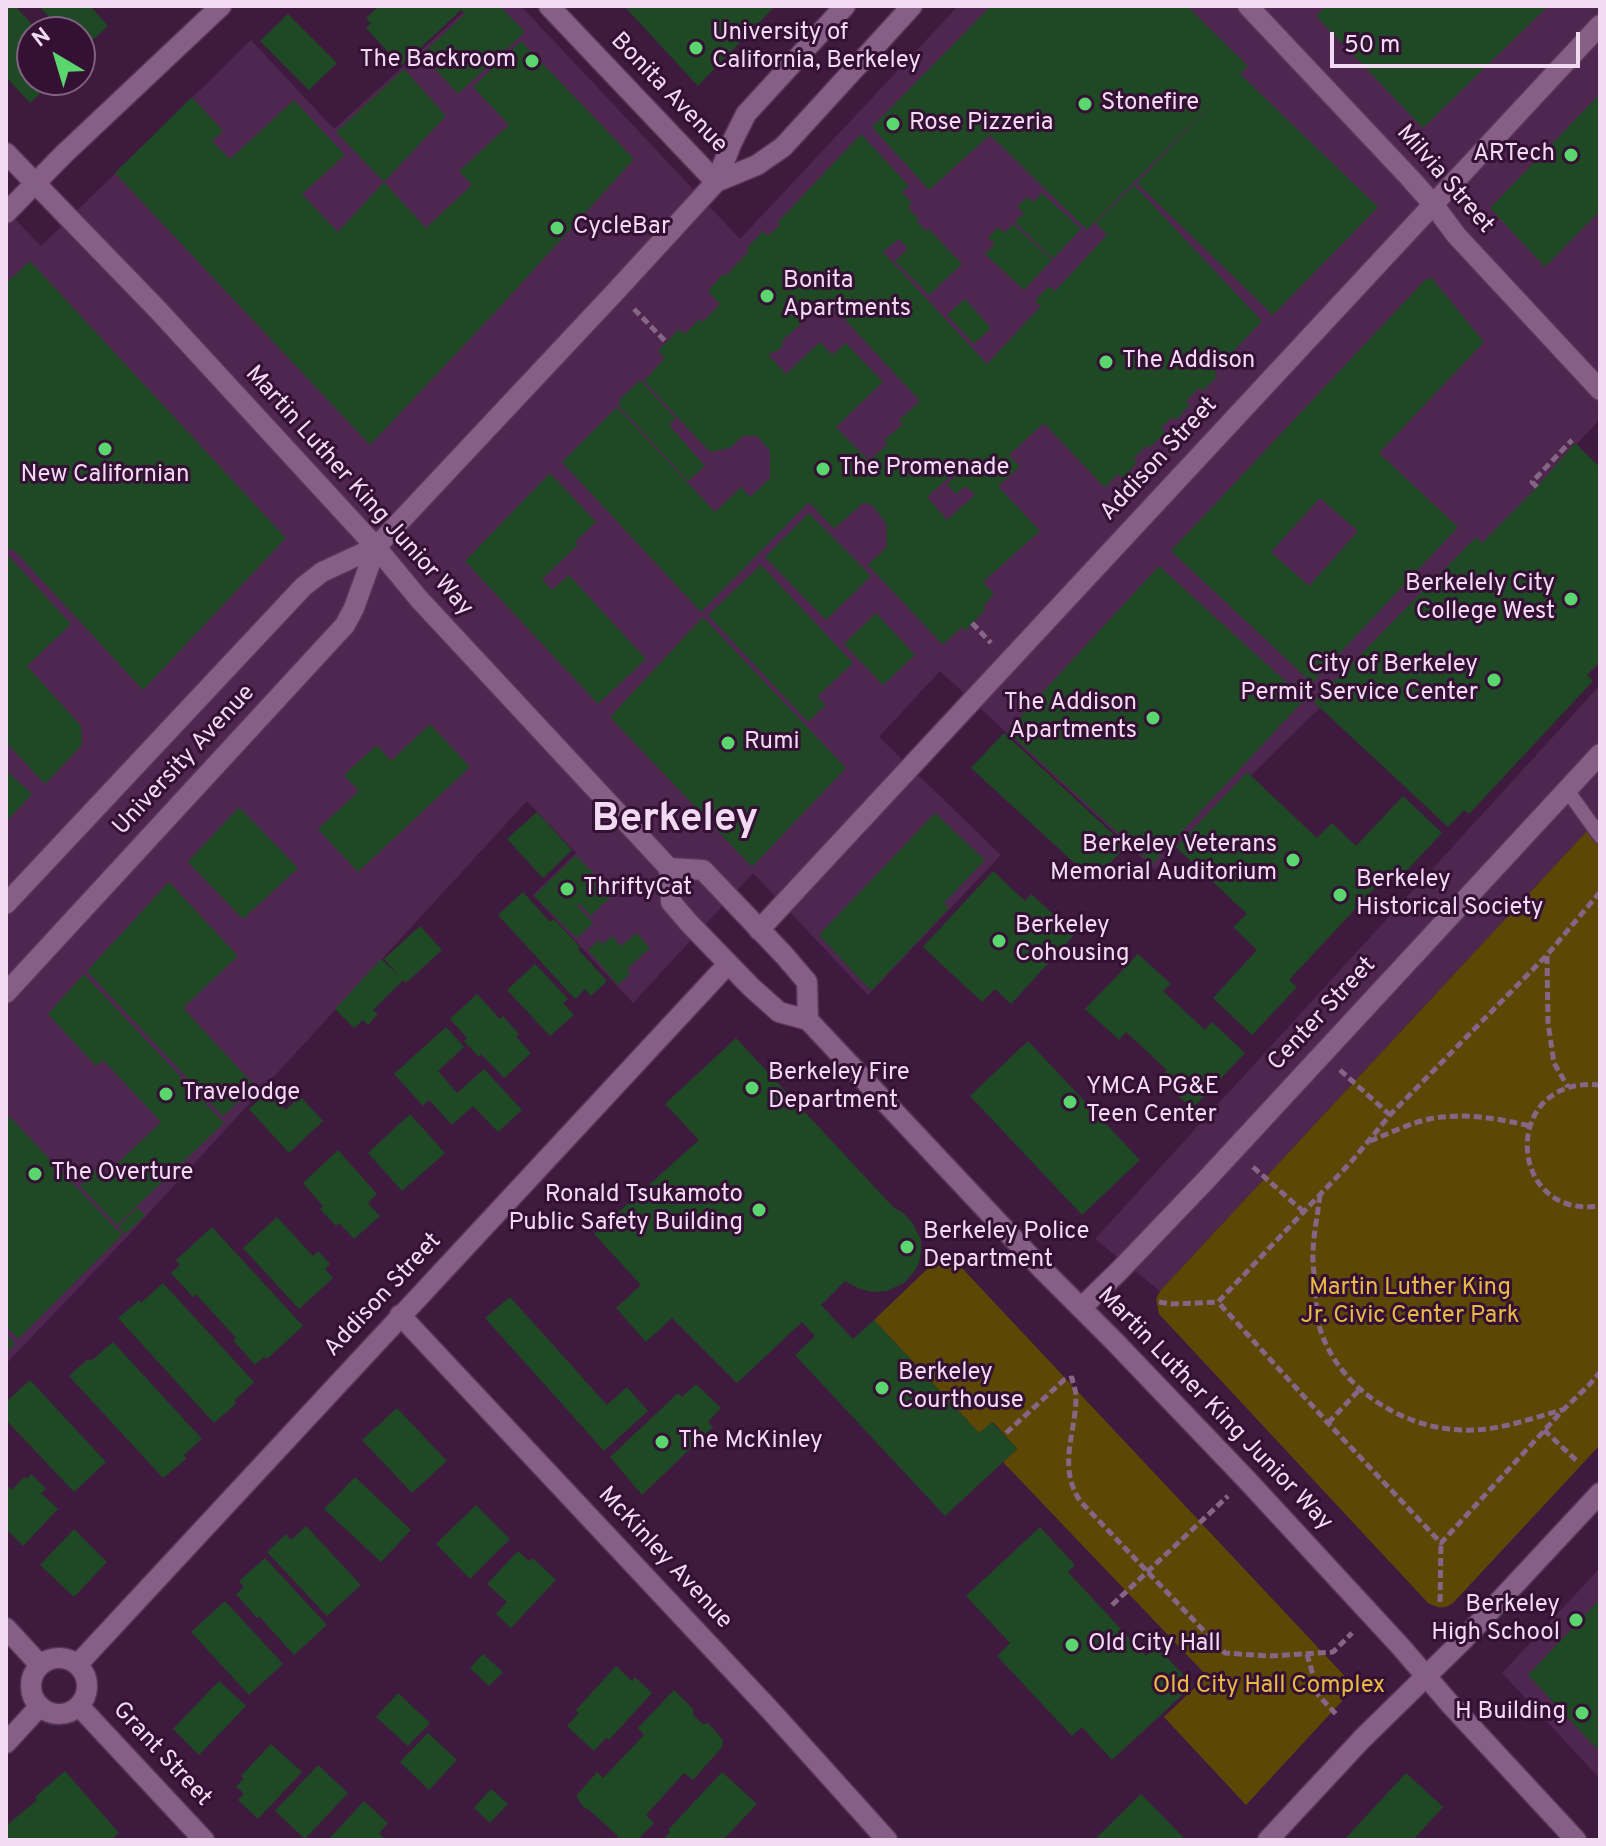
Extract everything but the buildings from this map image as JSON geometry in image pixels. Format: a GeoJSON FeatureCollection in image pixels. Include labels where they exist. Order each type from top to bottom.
{"type":"FeatureCollection","features":[{"type":"Feature","properties":{"kind":"street"},"geometry":{"type":"LineString","coordinates":[[6,213],[221,6]]}},
{"type":"Feature","properties":{"kind":"street","name":"Bonita Avenue"},"geometry":{"type":"LineString","coordinates":[[549,6],[716,182]]}},
{"type":"Feature","properties":{"kind":"street","name":"University Avenue"},"geometry":{"type":"LineString","coordinates":[[6,904],[303,587],[322,572],[376,547],[617,290],[716,182],[746,114],[845,6]]}},
{"type":"Feature","properties":{"kind":"street","name":"University Avenue"},"geometry":{"type":"LineString","coordinates":[[716,182],[757,165],[783,147],[912,6]]}},
{"type":"Feature","properties":{"kind":"street","name":"Milvia Street"},"geometry":{"type":"LineString","coordinates":[[1248,6],[1433,204],[1456,235],[1600,390]]}},
{"type":"Feature","properties":{"kind":"street","name":"Addison Street"},"geometry":{"type":"LineString","coordinates":[[759,930],[1600,25]]}},
{"type":"Feature","properties":{"kind":"street","name":"Martin Luther King Junior Way"},"geometry":{"type":"LineString","coordinates":[[6,153],[158,310],[376,547],[419,599],[669,868],[671,902],[728,964],[779,1012],[808,1020],[1042,1269],[1246,1479],[1576,1840]]}},
{"type":"Feature","properties":{"kind":"street","name":"University Avenue"},"geometry":{"type":"LineString","coordinates":[[6,993],[345,625],[376,547]]}},
{"type":"Feature","properties":{"kind":"street","name":"Center Street"},"geometry":{"type":"LineString","coordinates":[[1081,1308],[1234,1150],[1600,754]]}},
{"type":"Feature","properties":{"kind":"street"},"geometry":{"type":"LineString","coordinates":[[669,868],[703,870],[807,982],[808,1020]]}},
{"type":"Feature","properties":{"kind":"street","name":"Addison Street"},"geometry":{"type":"LineString","coordinates":[[78,1664],[728,964]]}},
{"type":"Feature","properties":{"kind":"street","name":"McKinley Avenue"},"geometry":{"type":"LineString","coordinates":[[400,1315],[771,1711],[887,1840]]}},
{"type":"Feature","properties":{"kind":"street"},"geometry":{"type":"LineString","coordinates":[[1268,1840],[1362,1739],[1464,1639],[1600,1493]]}},
{"type":"Feature","properties":{"kind":"street"},"geometry":{"type":"LineString","coordinates":[[6,1628],[40,1665]]}},
{"type":"Feature","properties":{"kind":"street"},"geometry":{"type":"LineString","coordinates":[[54,1658],[78,1664],[84,1671],[88,1690],[79,1706],[63,1714],[46,1711],[31,1690],[34,1672],[54,1658]]}},
{"type":"Feature","properties":{"kind":"street"},"geometry":{"type":"LineString","coordinates":[[6,1743],[40,1706]]}},
{"type":"Feature","properties":{"kind":"street","name":"Grant Street"},"geometry":{"type":"LineString","coordinates":[[79,1706],[204,1840]]}},
{"type":"Feature","properties":{"kind":"lane"},"geometry":{"type":"LineString","coordinates":[[1567,790],[1600,836]]}},
{"type":"Feature","properties":{"kind":"path"},"geometry":{"type":"LineString","coordinates":[[617,290],[666,342]]}},
{"type":"Feature","properties":{"kind":"path"},"geometry":{"type":"LineString","coordinates":[[1537,487],[1532,482],[1572,440]]}},
{"type":"Feature","properties":{"kind":"path"},"geometry":{"type":"LineString","coordinates":[[1159,1302],[1218,1302],[1320,1195],[1390,1115],[1547,955],[1600,892]]}},
{"type":"Feature","properties":{"kind":"path"},"geometry":{"type":"LineString","coordinates":[[1547,955],[1548,1023],[1554,1063],[1568,1087]]}},
{"type":"Feature","properties":{"kind":"path"},"geometry":{"type":"LineString","coordinates":[[1323,1054],[1390,1115]]}},
{"type":"Feature","properties":{"kind":"path"},"geometry":{"type":"LineString","coordinates":[[1600,1084],[1568,1087],[1552,1096],[1538,1109],[1526,1143],[1528,1161],[1535,1178],[1547,1191],[1579,1207],[1600,1206]]}},
{"type":"Feature","properties":{"kind":"path"},"geometry":{"type":"LineString","coordinates":[[1369,1141],[1440,1117],[1498,1118],[1530,1126]]}},
{"type":"Feature","properties":{"kind":"path"},"geometry":{"type":"LineString","coordinates":[[1234,1150],[1304,1212]]}},
{"type":"Feature","properties":{"kind":"path"},"geometry":{"type":"LineString","coordinates":[[1320,1195],[1313,1251],[1317,1317],[1335,1360],[1360,1389],[1405,1419],[1449,1429],[1494,1428],[1563,1410]]}},
{"type":"Feature","properties":{"kind":"path"},"geometry":{"type":"LineString","coordinates":[[1218,1302],[1441,1543]]}},
{"type":"Feature","properties":{"kind":"path"},"geometry":{"type":"LineString","coordinates":[[1440,1602],[1441,1543],[1600,1372]]}},
{"type":"Feature","properties":{"kind":"path"},"geometry":{"type":"LineString","coordinates":[[1006,1433],[1064,1380],[1072,1378],[1076,1395],[1067,1454],[1071,1487],[1080,1501],[1225,1653],[1270,1656],[1333,1652]]}},
{"type":"Feature","properties":{"kind":"path"},"geometry":{"type":"LineString","coordinates":[[1328,1423],[1360,1389]]}},
{"type":"Feature","properties":{"kind":"path"},"geometry":{"type":"LineString","coordinates":[[1544,1430],[1578,1462]]}},
{"type":"Feature","properties":{"kind":"path"},"geometry":{"type":"LineString","coordinates":[[1112,1605],[1246,1479]]}},
{"type":"Feature","properties":{"kind":"path"},"geometry":{"type":"LineString","coordinates":[[1307,1654],[1319,1696],[1336,1714]]}},
{"type":"Feature","properties":{"kind":"shaded area"},"geometry":{"type":"Polygon","coordinates":[[[470,6],[521,6],[740,239],[958,6],[1600,6],[1600,419],[1484,546],[1155,870],[940,671],[879,737],[1001,855],[868,995],[753,873],[633,1003],[533,895],[576,853],[527,801],[126,1238],[6,1364],[6,210],[41,246],[251,40],[334,129],[470,6]]]}},
{"type":"Feature","properties":{"kind":"shaded area"},"geometry":{"type":"Polygon","coordinates":[[[1600,685],[1600,817],[1160,1291],[1095,1239],[1600,685]]]}},
{"type":"Feature","properties":{"kind":"shaded area","name":"Berkeley High School"},"geometry":{"type":"Polygon","coordinates":[[[1600,1568],[1600,1779],[1502,1673],[1600,1568]]]}},
{"type":"Feature","properties":{"kind":"green space","name":"Martin Luther King Jr. Civic Center Park"},"geometry":{"type":"Polygon","coordinates":[[[1600,817],[1600,1445],[1453,1603],[1438,1607],[1428,1603],[1159,1314],[1156,1299],[1160,1291],[1600,817]]]}},
{"type":"Feature","properties":{"kind":"green space","name":"Old City Hall Complex"},"geometry":{"type":"Polygon","coordinates":[[[946,1251],[1355,1687],[1246,1805],[1164,1717],[1207,1676],[1003,1462],[1017,1449],[993,1422],[979,1433],[874,1320],[946,1251]]]}},
{"type":"Feature","properties":{"kind":"place","name":"University of California, Berkeley"},"geometry":{"type":"Point","coordinates":[696,48]}},
{"type":"Feature","properties":{"kind":"place","name":"The Backroom"},"geometry":{"type":"Point","coordinates":[532,61]}},
{"type":"Feature","properties":{"kind":"place","name":"Stonefire"},"geometry":{"type":"Point","coordinates":[1085,104]}},
{"type":"Feature","properties":{"kind":"place","name":"Rose Pizzeria"},"geometry":{"type":"Point","coordinates":[893,124]}},
{"type":"Feature","properties":{"kind":"place","name":"ARTech"},"geometry":{"type":"Point","coordinates":[1571,155]}},
{"type":"Feature","properties":{"kind":"place","name":"CycleBar"},"geometry":{"type":"Point","coordinates":[557,228]}},
{"type":"Feature","properties":{"kind":"place","name":"Bonita Apartments"},"geometry":{"type":"Point","coordinates":[767,296]}},
{"type":"Feature","properties":{"kind":"place","name":"The Addison"},"geometry":{"type":"Point","coordinates":[1106,362]}},
{"type":"Feature","properties":{"kind":"place","name":"New Californian"},"geometry":{"type":"Point","coordinates":[105,449]}},
{"type":"Feature","properties":{"kind":"place","name":"The Promenade"},"geometry":{"type":"Point","coordinates":[823,469]}},
{"type":"Feature","properties":{"kind":"place","name":"Berkelely City College West"},"geometry":{"type":"Point","coordinates":[1571,599]}},
{"type":"Feature","properties":{"kind":"place","name":"City of Berkeley Permit Service Center"},"geometry":{"type":"Point","coordinates":[1494,680]}},
{"type":"Feature","properties":{"kind":"place","name":"The Addison Apartments"},"geometry":{"type":"Point","coordinates":[1153,718]}},
{"type":"Feature","properties":{"kind":"place","name":"Rumi"},"geometry":{"type":"Point","coordinates":[728,743]}},
{"type":"Feature","properties":{"kind":"place","name":"Berkeley Veterans Memorial Auditorium"},"geometry":{"type":"Point","coordinates":[1293,860]}},
{"type":"Feature","properties":{"kind":"place","name":"ThriftyCat"},"geometry":{"type":"Point","coordinates":[567,889]}},
{"type":"Feature","properties":{"kind":"place","name":"Berkeley Historical Society"},"geometry":{"type":"Point","coordinates":[1340,895]}},
{"type":"Feature","properties":{"kind":"place","name":"Berkeley Cohousing"},"geometry":{"type":"Point","coordinates":[999,941]}},
{"type":"Feature","properties":{"kind":"place","name":"Berkeley Fire Department"},"geometry":{"type":"Point","coordinates":[752,1088]}},
{"type":"Feature","properties":{"kind":"place","name":"Travelodge"},"geometry":{"type":"Point","coordinates":[166,1094]}},
{"type":"Feature","properties":{"kind":"place","name":"YMCA PG&E Teen Center"},"geometry":{"type":"Point","coordinates":[1070,1102]}},
{"type":"Feature","properties":{"kind":"place","name":"The Overture"},"geometry":{"type":"Point","coordinates":[35,1174]}},
{"type":"Feature","properties":{"kind":"place","name":"Ronald Tsukamoto Public Safety Building"},"geometry":{"type":"Point","coordinates":[759,1210]}},
{"type":"Feature","properties":{"kind":"place","name":"Berkeley Police Department"},"geometry":{"type":"Point","coordinates":[907,1247]}},
{"type":"Feature","properties":{"kind":"place","name":"Berkeley Courthouse"},"geometry":{"type":"Point","coordinates":[882,1388]}},
{"type":"Feature","properties":{"kind":"place","name":"The McKinley"},"geometry":{"type":"Point","coordinates":[662,1442]}},
{"type":"Feature","properties":{"kind":"place","name":"Berkeley High School"},"geometry":{"type":"Point","coordinates":[1576,1620]}},
{"type":"Feature","properties":{"kind":"place","name":"Old City Hall"},"geometry":{"type":"Point","coordinates":[1072,1645]}},
{"type":"Feature","properties":{"kind":"place","name":"H Building"},"geometry":{"type":"Point","coordinates":[1582,1713]}},
{"type":"Feature","properties":{"kind":"district","name":"Berkeley"},"geometry":{"type":"Point","coordinates":[675,822]}}]}
